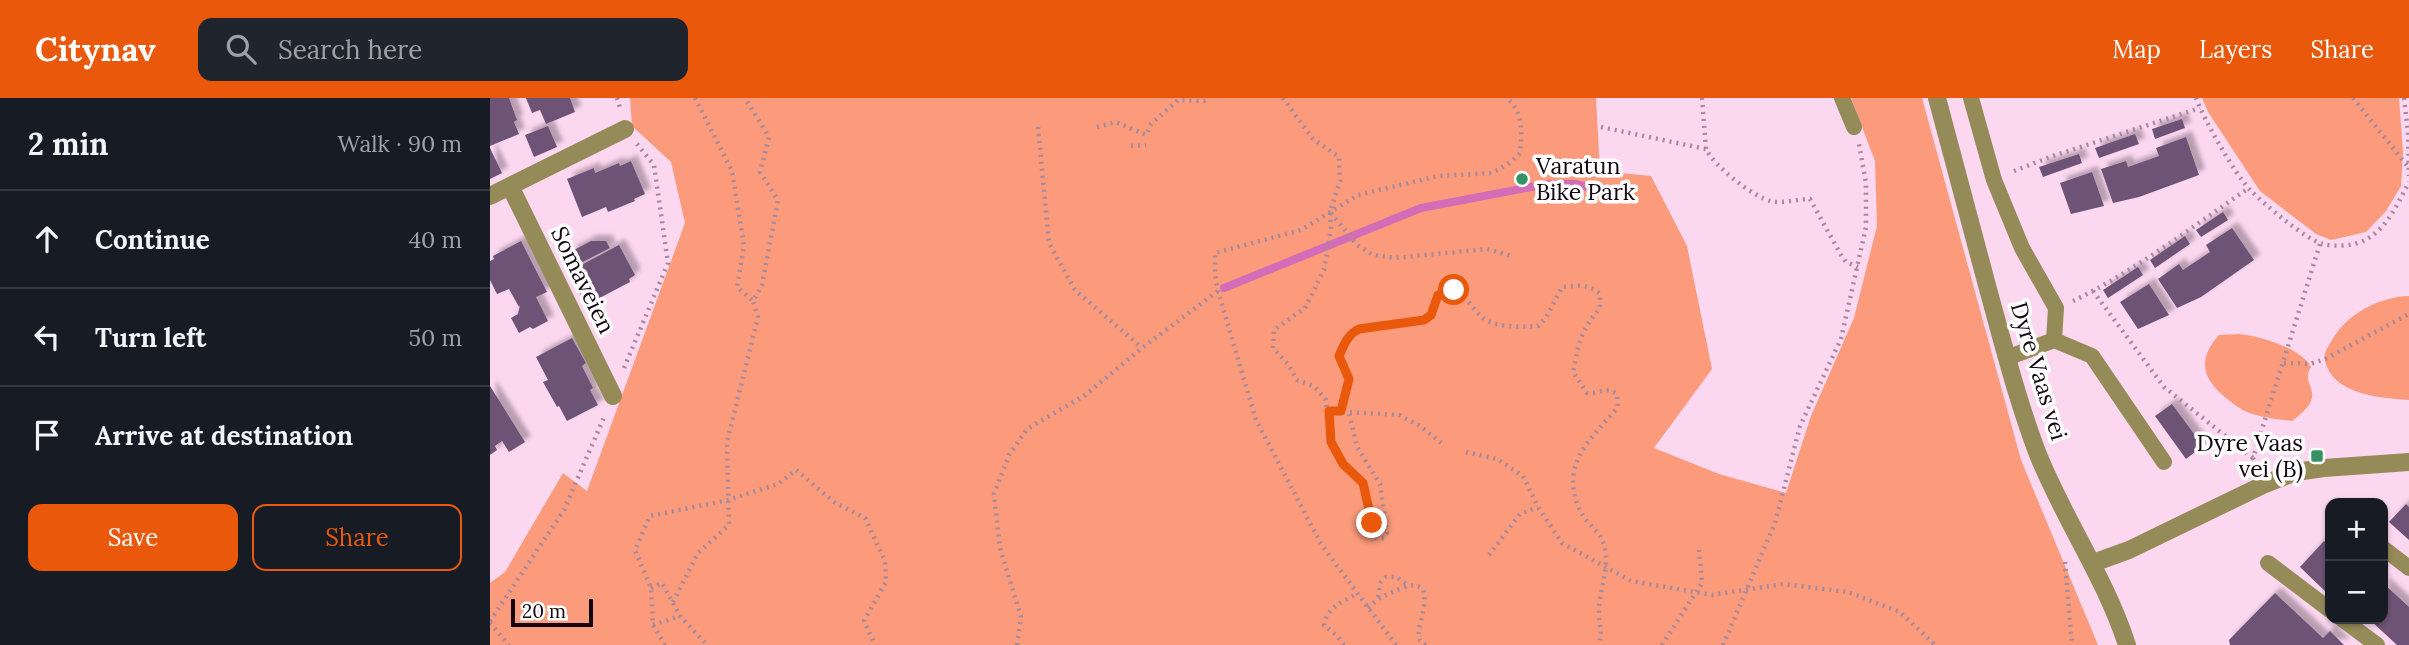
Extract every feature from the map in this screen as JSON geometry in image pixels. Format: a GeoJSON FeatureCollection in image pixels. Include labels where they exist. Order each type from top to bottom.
{"type":"FeatureCollection","features":[{"type":"Feature","properties":{"kind":"street","name":"Dyre Vaas vei"},"geometry":{"type":"LineString","coordinates":[[1937,98],[2007,358],[2038,452],[2060,502],[2093,562],[2118,617],[2127,645]]}},
{"type":"Feature","properties":{"kind":"street"},"geometry":{"type":"LineString","coordinates":[[490,196],[625,129]]}},
{"type":"Feature","properties":{"kind":"street","name":"Somaveien"},"geometry":{"type":"LineString","coordinates":[[510,186],[612,396]]}},
{"type":"Feature","properties":{"kind":"street"},"geometry":{"type":"LineString","coordinates":[[2093,562],[2129,550],[2265,484],[2296,472],[2409,461]]}},
{"type":"Feature","properties":{"kind":"lane"},"geometry":{"type":"LineString","coordinates":[[1842,98],[1854,127]]}},
{"type":"Feature","properties":{"kind":"lane"},"geometry":{"type":"LineString","coordinates":[[1971,98],[1994,180],[2022,248],[2056,309],[2053,340]]}},
{"type":"Feature","properties":{"kind":"lane"},"geometry":{"type":"LineString","coordinates":[[2007,358],[2053,340],[2092,356],[2164,462]]}},
{"type":"Feature","properties":{"kind":"lane"},"geometry":{"type":"LineString","coordinates":[[2388,552],[2409,568]]}},
{"type":"Feature","properties":{"kind":"lane"},"geometry":{"type":"LineString","coordinates":[[2267,563],[2325,606]]}},
{"type":"Feature","properties":{"kind":"lane"},"geometry":{"type":"LineString","coordinates":[[2349,624],[2377,645]]}},
{"type":"Feature","properties":{"kind":"path"},"geometry":{"type":"LineString","coordinates":[[673,602],[698,554],[729,525],[727,442],[758,317],[753,301],[737,287],[744,246],[732,172],[695,98]]}},
{"type":"Feature","properties":{"kind":"path"},"geometry":{"type":"LineString","coordinates":[[744,98],[769,137],[760,172],[778,200],[762,285],[753,301]]}},
{"type":"Feature","properties":{"kind":"path"},"geometry":{"type":"LineString","coordinates":[[749,104],[753,98]]}},
{"type":"Feature","properties":{"kind":"path"},"geometry":{"type":"LineString","coordinates":[[1097,127],[1116,122],[1146,135],[1151,124],[1178,100],[1204,101],[1209,98]]}},
{"type":"Feature","properties":{"kind":"path"},"geometry":{"type":"LineString","coordinates":[[1283,98],[1312,138],[1339,158],[1340,181],[1330,212],[1331,228],[1324,270],[1301,313],[1274,330],[1272,343],[1278,356],[1288,364],[1297,380],[1314,386],[1326,400],[1331,442],[1343,464],[1363,483],[1372,535],[1377,539],[1384,538],[1387,533],[1380,484],[1357,447],[1349,413]]}},
{"type":"Feature","properties":{"kind":"path"},"geometry":{"type":"LineString","coordinates":[[1396,645],[1321,544],[1256,420],[1218,291],[1215,253],[1301,230],[1358,195],[1438,176],[1492,173],[1520,153],[1523,126],[1518,112],[1507,98]]}},
{"type":"Feature","properties":{"kind":"path"},"geometry":{"type":"LineString","coordinates":[[1702,98],[1706,149],[1710,158],[1760,197],[1778,202],[1810,199],[1841,255],[1846,262],[1858,267]]}},
{"type":"Feature","properties":{"kind":"path"},"geometry":{"type":"LineString","coordinates":[[2196,98],[2249,188],[2283,219],[2320,244],[2336,245],[2363,241],[2381,230],[2409,182]]}},
{"type":"Feature","properties":{"kind":"path"},"geometry":{"type":"LineString","coordinates":[[2353,98],[2408,168]]}},
{"type":"Feature","properties":{"kind":"path"},"geometry":{"type":"LineString","coordinates":[[2404,98],[2409,176]]}},
{"type":"Feature","properties":{"kind":"path"},"geometry":{"type":"LineString","coordinates":[[1994,180],[2053,156],[2200,108]]}},
{"type":"Feature","properties":{"kind":"path"},"geometry":{"type":"LineString","coordinates":[[1038,127],[1049,243],[1075,290],[1142,348]]}},
{"type":"Feature","properties":{"kind":"path"},"geometry":{"type":"LineString","coordinates":[[1601,127],[1706,149]]}},
{"type":"Feature","properties":{"kind":"path"},"geometry":{"type":"LineString","coordinates":[[1723,645],[1775,523],[1800,426],[1841,339],[1867,227],[1866,183],[1854,127]]}},
{"type":"Feature","properties":{"kind":"path"},"geometry":{"type":"LineString","coordinates":[[1131,146],[1146,145]]}},
{"type":"Feature","properties":{"kind":"path"},"geometry":{"type":"LineString","coordinates":[[2056,309],[2092,291],[2249,188]]}},
{"type":"Feature","properties":{"kind":"path"},"geometry":{"type":"LineString","coordinates":[[1330,212],[1357,245],[1373,255],[1395,258],[1487,249],[1511,256]]}},
{"type":"Feature","properties":{"kind":"path"},"geometry":{"type":"LineString","coordinates":[[2253,458],[2320,244]]}},
{"type":"Feature","properties":{"kind":"path"},"geometry":{"type":"LineString","coordinates":[[1341,411],[1349,379],[1339,356],[1347,338],[1359,329],[1424,320],[1431,315],[1438,295],[1450,290],[1461,294],[1486,320],[1507,325],[1538,326],[1546,318],[1562,287],[1585,285],[1596,289],[1600,293],[1600,309],[1590,318],[1582,332],[1573,372],[1587,393],[1600,390],[1616,394],[1618,407],[1583,446],[1572,470],[1575,493],[1583,515],[1601,537],[1607,568],[1600,605],[1603,633],[1599,645]]}},
{"type":"Feature","properties":{"kind":"path"},"geometry":{"type":"LineString","coordinates":[[1017,645],[1021,617],[1000,548],[994,494],[1009,455],[1027,429],[1084,396],[1218,291]]}},
{"type":"Feature","properties":{"kind":"path"},"geometry":{"type":"LineString","coordinates":[[2092,291],[2164,387],[2253,458],[2265,484]]}},
{"type":"Feature","properties":{"kind":"path"},"geometry":{"type":"LineString","coordinates":[[2284,363],[2310,364],[2325,359],[2409,314]]}},
{"type":"Feature","properties":{"kind":"path"},"geometry":{"type":"LineString","coordinates":[[1329,411],[1399,415],[1420,426],[1444,444]]}},
{"type":"Feature","properties":{"kind":"path"},"geometry":{"type":"LineString","coordinates":[[1466,452],[1497,459],[1523,476],[1538,507],[1562,543],[1631,581],[1712,595],[1783,584],[1848,592],[1900,612],[1935,645]]}},
{"type":"Feature","properties":{"kind":"path"},"geometry":{"type":"LineString","coordinates":[[665,645],[653,625],[651,588],[635,550],[650,516],[728,500],[778,484],[796,470],[834,502],[865,518],[885,561],[886,582],[864,621],[875,645]]}},
{"type":"Feature","properties":{"kind":"path"},"geometry":{"type":"LineString","coordinates":[[1489,555],[1520,513],[1538,507]]}},
{"type":"Feature","properties":{"kind":"path"},"geometry":{"type":"LineString","coordinates":[[1662,645],[1702,583],[1699,550]]}},
{"type":"Feature","properties":{"kind":"path"},"geometry":{"type":"LineString","coordinates":[[2065,554],[2072,645]]}},
{"type":"Feature","properties":{"kind":"path"},"geometry":{"type":"LineString","coordinates":[[1378,597],[1381,582],[1386,578],[1397,577],[1409,586]]}},
{"type":"Feature","properties":{"kind":"path"},"geometry":{"type":"LineString","coordinates":[[651,588],[662,583],[680,616],[707,645]]}},
{"type":"Feature","properties":{"kind":"path"},"geometry":{"type":"LineString","coordinates":[[1368,608],[1378,597],[1409,586],[1418,587],[1423,592],[1426,604],[1418,634],[1426,645]]}},
{"type":"Feature","properties":{"kind":"path"},"geometry":{"type":"LineString","coordinates":[[1344,645],[1324,625],[1325,618],[1328,611],[1358,593]]}},
{"type":"Feature","properties":{"kind":"path"},"geometry":{"type":"LineString","coordinates":[[653,625],[680,616]]}},
{"type":"Feature","properties":{"kind":"path"},"geometry":{"type":"LineString","coordinates":[[490,623],[509,645]]}},
{"type":"Feature","properties":{"kind":"shaded area"},"geometry":{"type":"Polygon","coordinates":[[[630,98],[1596,98],[1600,171],[1651,176],[1687,246],[1712,369],[1654,448],[1719,474],[1786,493],[1811,416],[1854,318],[1877,226],[1875,161],[1851,98],[1922,98],[2021,460],[2098,645],[490,645],[490,583],[505,572],[563,473],[587,491],[685,223],[671,162],[632,126],[630,98]]]}},
{"type":"Feature","properties":{"kind":"shaded area"},"geometry":{"type":"Polygon","coordinates":[[[2202,98],[2399,98],[2403,153],[2401,186],[2386,211],[2366,232],[2331,240],[2316,234],[2260,191],[2208,112],[2202,98]]]}},
{"type":"Feature","properties":{"kind":"shaded area"},"geometry":{"type":"Polygon","coordinates":[[[2409,296],[2409,400],[2372,396],[2348,388],[2338,381],[2330,372],[2325,353],[2338,331],[2364,309],[2386,300],[2409,296]]]}},
{"type":"Feature","properties":{"kind":"shaded area"},"geometry":{"type":"Polygon","coordinates":[[[2239,334],[2268,340],[2289,349],[2306,360],[2311,367],[2308,374],[2312,391],[2310,403],[2292,421],[2250,413],[2228,399],[2212,384],[2205,366],[2211,346],[2219,335],[2239,334]]]}},
{"type":"Feature","properties":{"kind":"building"},"geometry":{"type":"Polygon","coordinates":[[[490,98],[509,98],[519,134],[490,146],[490,98]]]}},
{"type":"Feature","properties":{"kind":"building"},"geometry":{"type":"Polygon","coordinates":[[[526,98],[570,98],[575,112],[546,124],[540,110],[532,113],[526,98]]]}},
{"type":"Feature","properties":{"kind":"building"},"geometry":{"type":"Polygon","coordinates":[[[2182,119],[2185,128],[2155,139],[2152,129],[2182,119]]]}},
{"type":"Feature","properties":{"kind":"building"},"geometry":{"type":"Polygon","coordinates":[[[548,126],[557,147],[534,157],[525,135],[548,126]]]}},
{"type":"Feature","properties":{"kind":"building"},"geometry":{"type":"Polygon","coordinates":[[[2135,134],[2139,144],[2099,158],[2095,148],[2135,134]]]}},
{"type":"Feature","properties":{"kind":"building"},"geometry":{"type":"Polygon","coordinates":[[[2186,137],[2199,175],[2139,197],[2113,203],[2101,169],[2126,161],[2128,167],[2159,156],[2156,148],[2186,137]]]}},
{"type":"Feature","properties":{"kind":"building"},"geometry":{"type":"Polygon","coordinates":[[[490,148],[502,173],[490,179],[490,148]]]}},
{"type":"Feature","properties":{"kind":"building"},"geometry":{"type":"Polygon","coordinates":[[[2079,154],[2082,163],[2043,177],[2039,167],[2079,154]]]}},
{"type":"Feature","properties":{"kind":"building"},"geometry":{"type":"Polygon","coordinates":[[[631,161],[645,194],[608,212],[606,207],[582,217],[567,179],[594,168],[595,173],[631,161]]]}},
{"type":"Feature","properties":{"kind":"building"},"geometry":{"type":"Polygon","coordinates":[[[2092,172],[2104,206],[2071,214],[2060,183],[2092,172]]]}},
{"type":"Feature","properties":{"kind":"building"},"geometry":{"type":"Polygon","coordinates":[[[2223,212],[2228,220],[2201,237],[2196,230],[2223,212]]]}},
{"type":"Feature","properties":{"kind":"building"},"geometry":{"type":"Polygon","coordinates":[[[2232,228],[2254,260],[2201,297],[2177,308],[2158,279],[2179,264],[2183,270],[2210,252],[2206,245],[2232,228]]]}},
{"type":"Feature","properties":{"kind":"building"},"geometry":{"type":"Polygon","coordinates":[[[2185,236],[2190,244],[2155,268],[2150,260],[2185,236]]]}},
{"type":"Feature","properties":{"kind":"building"},"geometry":{"type":"Polygon","coordinates":[[[521,241],[547,292],[536,297],[548,321],[519,333],[511,318],[518,314],[520,305],[519,307],[509,289],[497,294],[490,280],[490,261],[494,259],[493,256],[521,241]]]}},
{"type":"Feature","properties":{"kind":"building"},"geometry":{"type":"Polygon","coordinates":[[[591,241],[606,241],[610,248],[577,265],[570,252],[591,241]]]}},
{"type":"Feature","properties":{"kind":"building"},"geometry":{"type":"Polygon","coordinates":[[[619,245],[635,275],[629,279],[630,282],[592,302],[590,299],[584,302],[568,272],[619,245]]]}},
{"type":"Feature","properties":{"kind":"building"},"geometry":{"type":"Polygon","coordinates":[[[2138,267],[2143,275],[2108,298],[2103,290],[2138,267]]]}},
{"type":"Feature","properties":{"kind":"building"},"geometry":{"type":"Polygon","coordinates":[[[2149,284],[2169,315],[2138,329],[2120,302],[2149,284]]]}},
{"type":"Feature","properties":{"kind":"building"},"geometry":{"type":"Polygon","coordinates":[[[572,338],[586,363],[582,366],[598,405],[567,421],[543,382],[548,380],[536,357],[572,338]]]}},
{"type":"Feature","properties":{"kind":"building"},"geometry":{"type":"Polygon","coordinates":[[[490,386],[525,442],[509,452],[502,441],[490,455],[490,386]]]}},
{"type":"Feature","properties":{"kind":"building"},"geometry":{"type":"Polygon","coordinates":[[[2172,404],[2203,446],[2186,459],[2155,416],[2172,404]]]}},
{"type":"Feature","properties":{"kind":"building"},"geometry":{"type":"Polygon","coordinates":[[[2406,504],[2409,507],[2409,540],[2389,522],[2406,504]]]}},
{"type":"Feature","properties":{"kind":"building"},"geometry":{"type":"Polygon","coordinates":[[[2324,541],[2325,591],[2300,567],[2324,541]]]}},
{"type":"Feature","properties":{"kind":"building"},"geometry":{"type":"Polygon","coordinates":[[[2388,588],[2409,607],[2409,645],[2397,645],[2374,624],[2388,624],[2388,588]]]}},
{"type":"Feature","properties":{"kind":"building"},"geometry":{"type":"Polygon","coordinates":[[[2275,593],[2323,638],[2330,631],[2344,645],[2230,645],[2229,640],[2275,593]]]}},
{"type":"Feature","properties":{"kind":"waterway"},"geometry":{"type":"LineString","coordinates":[[1224,288],[1421,208],[1547,184],[1575,184],[1624,196]]}},
{"type":"Feature","properties":{"kind":"place","name":"Varatun Bike Park"},"geometry":{"type":"Point","coordinates":[1522,179]}},
{"type":"Feature","properties":{"kind":"place","name":"Dyre Vaas vei (B)"},"geometry":{"type":"Point","coordinates":[2317,456]}},
{"type":"Feature","properties":{"kind":"route"},"geometry":{"type":"LineString","coordinates":[[1372,523],[1363,483],[1343,464],[1331,442],[1329,411],[1341,411],[1349,379],[1339,356],[1347,338],[1353,332],[1424,320],[1431,315],[1441,292],[1454,290]]}}]}
